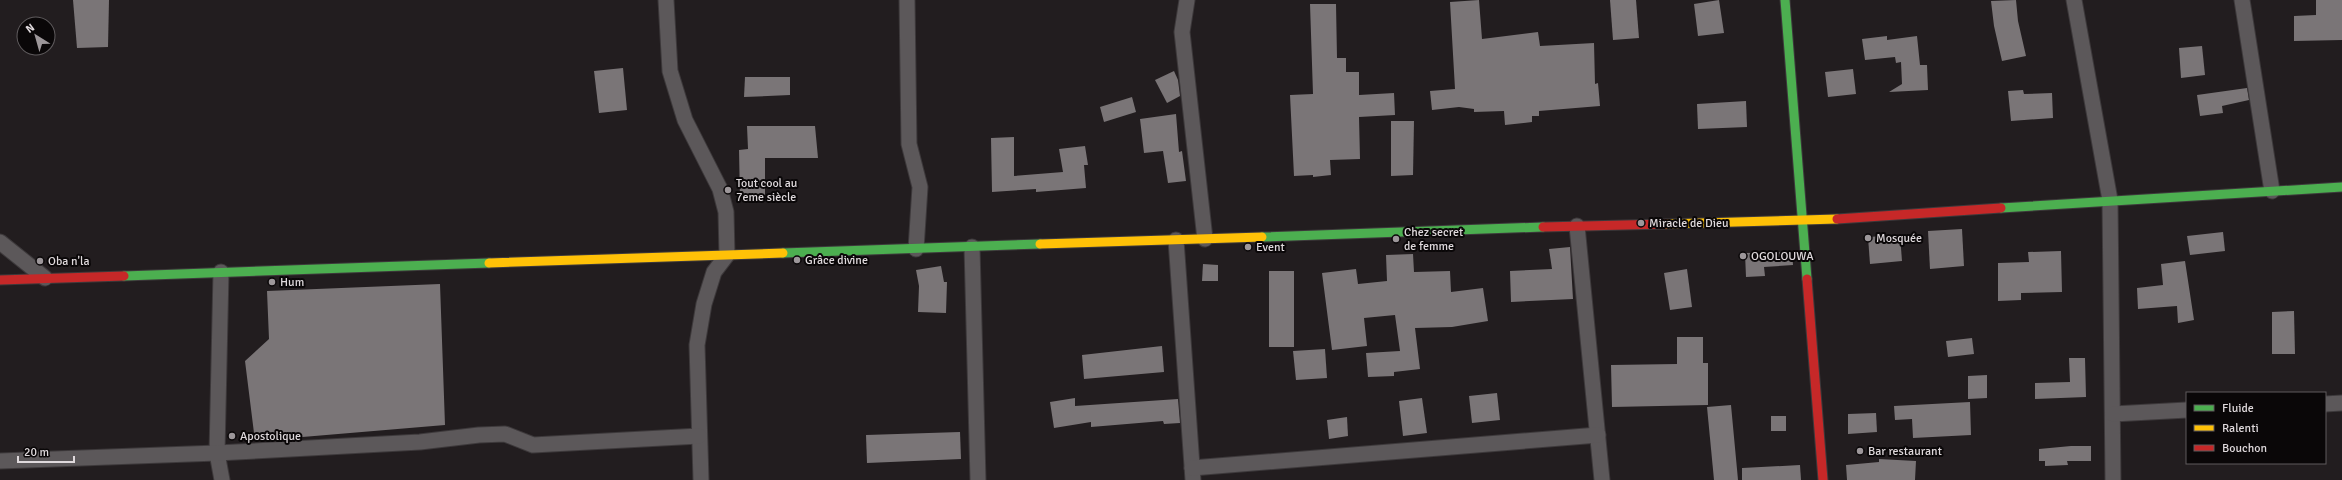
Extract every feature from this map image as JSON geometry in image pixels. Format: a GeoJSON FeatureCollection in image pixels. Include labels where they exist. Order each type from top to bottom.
{"type":"FeatureCollection","features":[{"type":"Feature","properties":{"kind":"street"},"geometry":{"type":"LineString","coordinates":[[666,0],[670,71],[685,120],[720,189],[726,212],[727,255],[714,272],[704,304],[697,345],[701,480]]}},
{"type":"Feature","properties":{"kind":"street"},"geometry":{"type":"LineString","coordinates":[[907,0],[909,144],[920,187],[916,249]]}},
{"type":"Feature","properties":{"kind":"street"},"geometry":{"type":"LineString","coordinates":[[1187,0],[1182,32],[1205,239]]}},
{"type":"Feature","properties":{"kind":"street"},"geometry":{"type":"LineString","coordinates":[[1784,0],[1823,480]]}},
{"type":"Feature","properties":{"kind":"street"},"geometry":{"type":"LineString","coordinates":[[2074,0],[2110,200],[2114,480]]}},
{"type":"Feature","properties":{"kind":"street"},"geometry":{"type":"LineString","coordinates":[[2242,0],[2272,191]]}},
{"type":"Feature","properties":{"kind":"street"},"geometry":{"type":"LineString","coordinates":[[0,280],[1577,226],[1801,221],[2110,200],[2342,187]]}},
{"type":"Feature","properties":{"kind":"street"},"geometry":{"type":"LineString","coordinates":[[1577,226],[1602,480]]}},
{"type":"Feature","properties":{"kind":"street"},"geometry":{"type":"LineString","coordinates":[[1176,240],[1193,474],[1598,436]]}},
{"type":"Feature","properties":{"kind":"street"},"geometry":{"type":"LineString","coordinates":[[0,242],[45,278]]}},
{"type":"Feature","properties":{"kind":"street"},"geometry":{"type":"LineString","coordinates":[[972,247],[978,480]]}},
{"type":"Feature","properties":{"kind":"street"},"geometry":{"type":"LineString","coordinates":[[221,272],[217,454],[222,480]]}},
{"type":"Feature","properties":{"kind":"street"},"geometry":{"type":"LineString","coordinates":[[2326,404],[2342,403]]}},
{"type":"Feature","properties":{"kind":"street"},"geometry":{"type":"LineString","coordinates":[[2113,414],[2186,410]]}},
{"type":"Feature","properties":{"kind":"street"},"geometry":{"type":"LineString","coordinates":[[0,460],[217,454],[420,442],[478,435],[505,434],[533,445],[699,436]]}},
{"type":"Feature","properties":{"kind":"building"},"geometry":{"type":"Polygon","coordinates":[[[73,0],[109,0],[108,47],[77,48],[73,0]]]}},
{"type":"Feature","properties":{"kind":"building"},"geometry":{"type":"Polygon","coordinates":[[[1479,0],[1482,39],[1538,32],[1540,46],[1594,43],[1595,84],[1598,83],[1600,106],[1539,111],[1539,116],[1532,116],[1532,122],[1505,125],[1504,111],[1474,112],[1474,109],[1459,107],[1432,110],[1430,91],[1455,89],[1450,2],[1479,0]]]}},
{"type":"Feature","properties":{"kind":"building"},"geometry":{"type":"Polygon","coordinates":[[[1610,0],[1636,0],[1639,38],[1613,40],[1610,0]]]}},
{"type":"Feature","properties":{"kind":"building"},"geometry":{"type":"Polygon","coordinates":[[[1719,0],[1724,33],[1698,36],[1694,4],[1719,0]]]}},
{"type":"Feature","properties":{"kind":"building"},"geometry":{"type":"Polygon","coordinates":[[[2016,0],[2018,21],[2026,56],[2002,61],[1994,26],[1991,1],[2016,0]]]}},
{"type":"Feature","properties":{"kind":"building"},"geometry":{"type":"Polygon","coordinates":[[[2316,0],[2342,0],[2342,40],[2294,41],[2294,16],[2316,15],[2316,0]]]}},
{"type":"Feature","properties":{"kind":"building"},"geometry":{"type":"Polygon","coordinates":[[[1310,4],[1336,4],[1337,58],[1346,58],[1346,72],[1359,72],[1359,95],[1394,93],[1395,115],[1359,117],[1360,159],[1330,160],[1331,175],[1313,177],[1313,175],[1294,176],[1290,95],[1313,94],[1310,4]]]}},
{"type":"Feature","properties":{"kind":"building"},"geometry":{"type":"Polygon","coordinates":[[[1887,36],[1887,40],[1917,36],[1920,65],[1927,65],[1928,90],[1889,92],[1902,84],[1901,62],[1896,63],[1895,57],[1865,60],[1862,39],[1887,36]]]}},
{"type":"Feature","properties":{"kind":"building"},"geometry":{"type":"Polygon","coordinates":[[[2202,46],[2205,75],[2181,78],[2179,48],[2202,46]]]}},
{"type":"Feature","properties":{"kind":"building"},"geometry":{"type":"Polygon","coordinates":[[[623,68],[627,110],[599,113],[594,71],[623,68]]]}},
{"type":"Feature","properties":{"kind":"building"},"geometry":{"type":"Polygon","coordinates":[[[1853,69],[1856,94],[1828,97],[1825,72],[1853,69]]]}},
{"type":"Feature","properties":{"kind":"building"},"geometry":{"type":"Polygon","coordinates":[[[1174,71],[1178,80],[1180,96],[1167,103],[1155,80],[1174,71]]]}},
{"type":"Feature","properties":{"kind":"building"},"geometry":{"type":"Polygon","coordinates":[[[745,77],[790,77],[790,95],[744,97],[745,77]]]}},
{"type":"Feature","properties":{"kind":"building"},"geometry":{"type":"Polygon","coordinates":[[[2247,88],[2249,100],[2222,106],[2223,113],[2200,116],[2197,95],[2247,88]]]}},
{"type":"Feature","properties":{"kind":"building"},"geometry":{"type":"Polygon","coordinates":[[[2023,90],[2024,94],[2052,93],[2053,118],[2011,121],[2008,91],[2023,90]]]}},
{"type":"Feature","properties":{"kind":"building"},"geometry":{"type":"Polygon","coordinates":[[[1132,97],[1136,112],[1104,122],[1100,107],[1132,97]]]}},
{"type":"Feature","properties":{"kind":"building"},"geometry":{"type":"Polygon","coordinates":[[[1746,101],[1747,127],[1698,129],[1697,104],[1746,101]]]}},
{"type":"Feature","properties":{"kind":"building"},"geometry":{"type":"Polygon","coordinates":[[[1176,114],[1179,152],[1182,151],[1186,181],[1168,183],[1163,151],[1144,153],[1140,119],[1176,114]]]}},
{"type":"Feature","properties":{"kind":"building"},"geometry":{"type":"Polygon","coordinates":[[[1391,121],[1414,121],[1413,175],[1391,176],[1391,121]]]}},
{"type":"Feature","properties":{"kind":"building"},"geometry":{"type":"Polygon","coordinates":[[[747,126],[815,126],[818,158],[765,158],[765,199],[740,199],[739,150],[748,149],[747,126]]]}},
{"type":"Feature","properties":{"kind":"building"},"geometry":{"type":"Polygon","coordinates":[[[1014,137],[1014,176],[1063,172],[1059,149],[1085,146],[1088,165],[1084,165],[1086,188],[1036,192],[1036,189],[992,192],[991,138],[1014,137]]]}},
{"type":"Feature","properties":{"kind":"building"},"geometry":{"type":"Polygon","coordinates":[[[1962,229],[1964,266],[1930,269],[1928,231],[1962,229]]]}},
{"type":"Feature","properties":{"kind":"building"},"geometry":{"type":"Polygon","coordinates":[[[2223,232],[2225,251],[2190,255],[2187,236],[2223,232]]]}},
{"type":"Feature","properties":{"kind":"building"},"geometry":{"type":"Polygon","coordinates":[[[1900,235],[1902,261],[1870,264],[1868,237],[1900,235]]]}},
{"type":"Feature","properties":{"kind":"building"},"geometry":{"type":"Polygon","coordinates":[[[1570,247],[1573,299],[1511,302],[1510,271],[1552,269],[1549,249],[1570,247]]]}},
{"type":"Feature","properties":{"kind":"building"},"geometry":{"type":"Polygon","coordinates":[[[2061,251],[2062,292],[2021,293],[2021,300],[1998,301],[1998,263],[2029,262],[2028,252],[2061,251]]]}},
{"type":"Feature","properties":{"kind":"building"},"geometry":{"type":"Polygon","coordinates":[[[1792,252],[1793,265],[1764,267],[1765,276],[1746,277],[1745,253],[1792,252]]]}},
{"type":"Feature","properties":{"kind":"building"},"geometry":{"type":"Polygon","coordinates":[[[1413,254],[1414,272],[1450,271],[1451,292],[1483,288],[1488,321],[1452,327],[1415,328],[1420,369],[1394,372],[1394,376],[1368,377],[1366,353],[1400,351],[1395,315],[1364,318],[1367,346],[1332,350],[1322,273],[1356,269],[1358,284],[1387,281],[1386,255],[1413,254]]]}},
{"type":"Feature","properties":{"kind":"building"},"geometry":{"type":"Polygon","coordinates":[[[2185,261],[2194,320],[2178,323],[2177,306],[2138,309],[2137,288],[2163,285],[2161,264],[2185,261]]]}},
{"type":"Feature","properties":{"kind":"building"},"geometry":{"type":"Polygon","coordinates":[[[1203,264],[1218,265],[1218,281],[1202,281],[1203,264]]]}},
{"type":"Feature","properties":{"kind":"building"},"geometry":{"type":"Polygon","coordinates":[[[941,266],[944,282],[947,282],[946,313],[918,312],[919,286],[916,270],[941,266]]]}},
{"type":"Feature","properties":{"kind":"building"},"geometry":{"type":"Polygon","coordinates":[[[1687,269],[1692,307],[1670,310],[1664,273],[1687,269]]]}},
{"type":"Feature","properties":{"kind":"building"},"geometry":{"type":"Polygon","coordinates":[[[1269,271],[1294,271],[1294,347],[1269,347],[1269,271]]]}},
{"type":"Feature","properties":{"kind":"building"},"geometry":{"type":"Polygon","coordinates":[[[440,284],[445,425],[255,441],[245,361],[269,339],[267,291],[440,284]]]}},
{"type":"Feature","properties":{"kind":"building"},"geometry":{"type":"Polygon","coordinates":[[[2294,311],[2295,354],[2272,354],[2272,312],[2294,311]]]}},
{"type":"Feature","properties":{"kind":"building"},"geometry":{"type":"Polygon","coordinates":[[[1677,337],[1703,337],[1703,363],[1708,363],[1708,405],[1612,407],[1611,365],[1677,364],[1677,337]]]}},
{"type":"Feature","properties":{"kind":"building"},"geometry":{"type":"Polygon","coordinates":[[[1972,338],[1974,354],[1948,357],[1946,341],[1972,338]]]}},
{"type":"Feature","properties":{"kind":"building"},"geometry":{"type":"Polygon","coordinates":[[[1162,346],[1164,372],[1084,379],[1082,355],[1162,346]]]}},
{"type":"Feature","properties":{"kind":"building"},"geometry":{"type":"Polygon","coordinates":[[[1325,349],[1327,378],[1296,380],[1293,351],[1325,349]]]}},
{"type":"Feature","properties":{"kind":"building"},"geometry":{"type":"Polygon","coordinates":[[[2069,358],[2085,358],[2086,397],[2035,399],[2035,383],[2070,382],[2069,358]]]}},
{"type":"Feature","properties":{"kind":"building"},"geometry":{"type":"Polygon","coordinates":[[[1987,375],[1987,398],[1968,399],[1968,376],[1987,375]]]}},
{"type":"Feature","properties":{"kind":"building"},"geometry":{"type":"Polygon","coordinates":[[[1497,393],[1500,420],[1472,423],[1469,396],[1497,393]]]}},
{"type":"Feature","properties":{"kind":"building"},"geometry":{"type":"Polygon","coordinates":[[[1075,398],[1075,406],[1178,399],[1180,423],[1164,424],[1163,421],[1091,427],[1091,422],[1054,428],[1050,402],[1075,398]]]}},
{"type":"Feature","properties":{"kind":"building"},"geometry":{"type":"Polygon","coordinates":[[[1422,398],[1427,433],[1403,436],[1399,401],[1422,398]]]}},
{"type":"Feature","properties":{"kind":"building"},"geometry":{"type":"Polygon","coordinates":[[[1970,402],[1971,435],[1913,438],[1912,419],[1895,420],[1894,406],[1970,402]]]}},
{"type":"Feature","properties":{"kind":"building"},"geometry":{"type":"Polygon","coordinates":[[[1731,405],[1738,480],[1714,480],[1707,407],[1731,405]]]}},
{"type":"Feature","properties":{"kind":"building"},"geometry":{"type":"Polygon","coordinates":[[[1876,413],[1877,432],[1848,434],[1848,414],[1876,413]]]}},
{"type":"Feature","properties":{"kind":"building"},"geometry":{"type":"Polygon","coordinates":[[[1771,416],[1786,416],[1786,431],[1771,431],[1771,416]]]}},
{"type":"Feature","properties":{"kind":"building"},"geometry":{"type":"Polygon","coordinates":[[[1347,417],[1348,436],[1329,439],[1327,420],[1347,417]]]}},
{"type":"Feature","properties":{"kind":"building"},"geometry":{"type":"Polygon","coordinates":[[[960,432],[961,459],[867,463],[866,435],[960,432]]]}},
{"type":"Feature","properties":{"kind":"building"},"geometry":{"type":"Polygon","coordinates":[[[2091,446],[2091,461],[2067,461],[2068,465],[2045,466],[2045,461],[2039,461],[2039,449],[2091,446]]]}},
{"type":"Feature","properties":{"kind":"building"},"geometry":{"type":"Polygon","coordinates":[[[1879,459],[1916,461],[1915,480],[1847,480],[1846,465],[1879,462],[1879,459]]]}},
{"type":"Feature","properties":{"kind":"building"},"geometry":{"type":"Polygon","coordinates":[[[1800,465],[1801,480],[1742,480],[1742,468],[1800,465]]]}},
{"type":"Feature","properties":{"kind":"traffic: fast"},"geometry":{"type":"LineString","coordinates":[[1785,0],[1807,279]]}},
{"type":"Feature","properties":{"kind":"traffic: fast"},"geometry":{"type":"LineString","coordinates":[[2001,208],[2342,187]]}},
{"type":"Feature","properties":{"kind":"traffic: fast"},"geometry":{"type":"LineString","coordinates":[[1262,237],[1543,227]]}},
{"type":"Feature","properties":{"kind":"traffic: fast"},"geometry":{"type":"LineString","coordinates":[[783,253],[1040,244]]}},
{"type":"Feature","properties":{"kind":"traffic: fast"},"geometry":{"type":"LineString","coordinates":[[124,276],[489,263]]}},
{"type":"Feature","properties":{"kind":"traffic: slow"},"geometry":{"type":"LineString","coordinates":[[1666,224],[1837,219]]}},
{"type":"Feature","properties":{"kind":"traffic: slow"},"geometry":{"type":"LineString","coordinates":[[1040,244],[1262,237]]}},
{"type":"Feature","properties":{"kind":"traffic: slow"},"geometry":{"type":"LineString","coordinates":[[489,263],[783,253]]}},
{"type":"Feature","properties":{"kind":"traffic: jam"},"geometry":{"type":"LineString","coordinates":[[1837,219],[2001,208]]}},
{"type":"Feature","properties":{"kind":"traffic: jam"},"geometry":{"type":"LineString","coordinates":[[1543,227],[1666,224]]}},
{"type":"Feature","properties":{"kind":"traffic: jam"},"geometry":{"type":"LineString","coordinates":[[0,280],[124,276]]}},
{"type":"Feature","properties":{"kind":"traffic: jam"},"geometry":{"type":"LineString","coordinates":[[1807,279],[1823,480]]}},
{"type":"Feature","properties":{"kind":"place","name":"Tout cool au 7eme siècle"},"geometry":{"type":"Point","coordinates":[728,190]}},
{"type":"Feature","properties":{"kind":"place","name":"Miracle de Dieu"},"geometry":{"type":"Point","coordinates":[1641,223]}},
{"type":"Feature","properties":{"kind":"place","name":"Mosquée"},"geometry":{"type":"Point","coordinates":[1868,238]}},
{"type":"Feature","properties":{"kind":"place","name":"Chez secret de femme"},"geometry":{"type":"Point","coordinates":[1396,239]}},
{"type":"Feature","properties":{"kind":"place","name":"Event"},"geometry":{"type":"Point","coordinates":[1248,247]}},
{"type":"Feature","properties":{"kind":"place","name":"OGOLOUWA"},"geometry":{"type":"Point","coordinates":[1743,256]}},
{"type":"Feature","properties":{"kind":"place","name":"Grâce divine"},"geometry":{"type":"Point","coordinates":[797,260]}},
{"type":"Feature","properties":{"kind":"place","name":"Oba n'la"},"geometry":{"type":"Point","coordinates":[40,261]}},
{"type":"Feature","properties":{"kind":"place","name":"Hum"},"geometry":{"type":"Point","coordinates":[272,282]}},
{"type":"Feature","properties":{"kind":"place","name":"Apostolique"},"geometry":{"type":"Point","coordinates":[232,436]}},
{"type":"Feature","properties":{"kind":"place","name":"Bar restaurant"},"geometry":{"type":"Point","coordinates":[1860,451]}}]}
